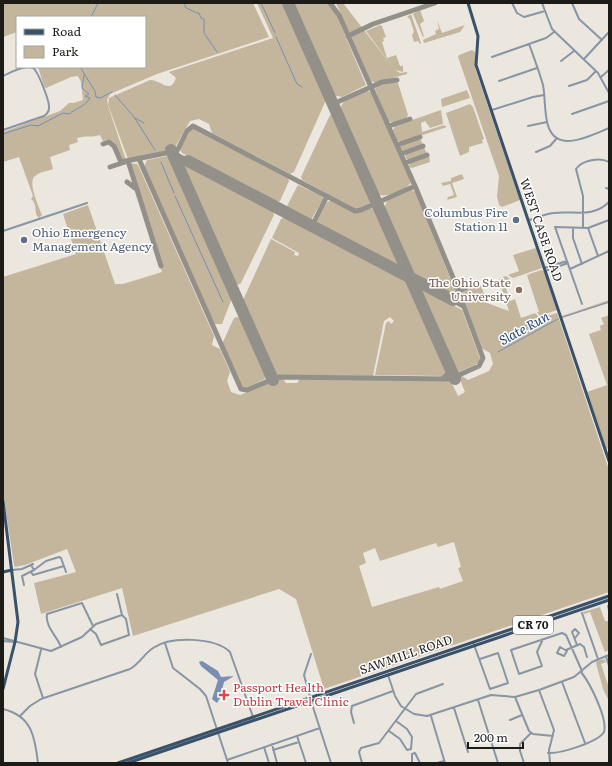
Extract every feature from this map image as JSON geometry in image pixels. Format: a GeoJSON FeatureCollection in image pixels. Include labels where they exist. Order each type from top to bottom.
{"type":"FeatureCollection","features":[{"type":"Feature","properties":{"kind":"main road","name":"WEST CASE ROAD"},"geometry":{"type":"LineString","coordinates":[[468,3],[478,33],[476,65],[609,461]]}},
{"type":"Feature","properties":{"kind":"main road"},"geometry":{"type":"LineString","coordinates":[[3,501],[18,618],[15,642],[3,689]]}},
{"type":"Feature","properties":{"kind":"main road"},"geometry":{"type":"LineString","coordinates":[[3,572],[12,570]]}},
{"type":"Feature","properties":{"kind":"main road","name":"SAWMILL ROAD"},"geometry":{"type":"LineString","coordinates":[[128,763],[609,596]]}},
{"type":"Feature","properties":{"kind":"main road","name":"SAWMILL ROAD"},"geometry":{"type":"LineString","coordinates":[[473,643],[609,600]]}},
{"type":"Feature","properties":{"kind":"main road","name":"SAWMILL ROAD"},"geometry":{"type":"LineString","coordinates":[[118,763],[218,731],[253,717],[310,699]]}},
{"type":"Feature","properties":{"kind":"street"},"geometry":{"type":"LineString","coordinates":[[512,3],[517,13],[524,17],[545,11]]}},
{"type":"Feature","properties":{"kind":"street"},"geometry":{"type":"LineString","coordinates":[[542,3],[554,32],[596,71],[601,77],[609,93]]}},
{"type":"Feature","properties":{"kind":"street"},"geometry":{"type":"LineString","coordinates":[[572,3],[579,19],[602,40]]}},
{"type":"Feature","properties":{"kind":"street"},"geometry":{"type":"LineString","coordinates":[[492,56],[546,38],[554,32]]}},
{"type":"Feature","properties":{"kind":"street"},"geometry":{"type":"LineString","coordinates":[[584,60],[609,32]]}},
{"type":"Feature","properties":{"kind":"street"},"geometry":{"type":"LineString","coordinates":[[529,44],[544,95],[547,124],[551,132],[557,138],[570,141],[609,128]]}},
{"type":"Feature","properties":{"kind":"street"},"geometry":{"type":"LineString","coordinates":[[562,61],[574,51]]}},
{"type":"Feature","properties":{"kind":"street"},"geometry":{"type":"LineString","coordinates":[[3,76],[25,68],[33,68],[37,73],[49,107],[48,113],[42,117],[3,130]]}},
{"type":"Feature","properties":{"kind":"street"},"geometry":{"type":"LineString","coordinates":[[499,81],[537,68]]}},
{"type":"Feature","properties":{"kind":"street"},"geometry":{"type":"LineString","coordinates":[[601,77],[609,70]]}},
{"type":"Feature","properties":{"kind":"street"},"geometry":{"type":"LineString","coordinates":[[569,86],[587,80],[596,71]]}},
{"type":"Feature","properties":{"kind":"street"},"geometry":{"type":"LineString","coordinates":[[491,111],[533,97],[544,95]]}},
{"type":"Feature","properties":{"kind":"street"},"geometry":{"type":"LineString","coordinates":[[572,114],[609,101]]}},
{"type":"Feature","properties":{"kind":"street"},"geometry":{"type":"LineString","coordinates":[[528,126],[547,124]]}},
{"type":"Feature","properties":{"kind":"street"},"geometry":{"type":"LineString","coordinates":[[536,152],[550,146],[557,138]]}},
{"type":"Feature","properties":{"kind":"street"},"geometry":{"type":"LineString","coordinates":[[583,228],[583,196],[576,174],[577,168],[582,164],[599,159],[609,162]]}},
{"type":"Feature","properties":{"kind":"street"},"geometry":{"type":"LineString","coordinates":[[528,220],[554,213],[582,214],[599,209],[609,202]]}},
{"type":"Feature","properties":{"kind":"street"},"geometry":{"type":"LineString","coordinates":[[3,231],[87,204]]}},
{"type":"Feature","properties":{"kind":"street"},"geometry":{"type":"LineString","coordinates":[[582,304],[555,227],[588,228],[609,220]]}},
{"type":"Feature","properties":{"kind":"street"},"geometry":{"type":"LineString","coordinates":[[573,228],[573,238],[582,264]]}},
{"type":"Feature","properties":{"kind":"street"},"geometry":{"type":"LineString","coordinates":[[588,228],[598,256]]}},
{"type":"Feature","properties":{"kind":"street"},"geometry":{"type":"LineString","coordinates":[[570,270],[609,251]]}},
{"type":"Feature","properties":{"kind":"street"},"geometry":{"type":"LineString","coordinates":[[545,269],[567,262]]}},
{"type":"Feature","properties":{"kind":"street"},"geometry":{"type":"LineString","coordinates":[[24,585],[22,576],[45,562],[58,557],[61,558],[66,572]]}},
{"type":"Feature","properties":{"kind":"street"},"geometry":{"type":"LineString","coordinates":[[12,570],[22,569],[32,564],[34,570]]}},
{"type":"Feature","properties":{"kind":"street"},"geometry":{"type":"LineString","coordinates":[[30,572],[34,575],[64,566]]}},
{"type":"Feature","properties":{"kind":"street"},"geometry":{"type":"LineString","coordinates":[[90,629],[96,634],[102,645],[128,636],[129,632],[126,619],[122,615],[117,594]]}},
{"type":"Feature","properties":{"kind":"street"},"geometry":{"type":"LineString","coordinates":[[61,647],[59,641],[51,631],[47,614],[76,604],[84,604],[93,626]]}},
{"type":"Feature","properties":{"kind":"street"},"geometry":{"type":"LineString","coordinates":[[608,606],[609,610]]}},
{"type":"Feature","properties":{"kind":"street"},"geometry":{"type":"LineString","coordinates":[[582,612],[598,659]]}},
{"type":"Feature","properties":{"kind":"street"},"geometry":{"type":"LineString","coordinates":[[3,639],[51,651],[83,636],[93,626],[122,615]]}},
{"type":"Feature","properties":{"kind":"street"},"geometry":{"type":"LineString","coordinates":[[543,640],[537,652],[542,666],[519,674],[510,650],[563,633],[567,638],[588,682],[604,720],[604,732],[598,738],[558,752],[548,753]]}},
{"type":"Feature","properties":{"kind":"street"},"geometry":{"type":"LineString","coordinates":[[575,638],[577,645]]}},
{"type":"Feature","properties":{"kind":"street"},"geometry":{"type":"LineString","coordinates":[[20,716],[31,705],[43,698],[127,670],[138,664],[152,648],[165,642],[206,641],[228,650],[231,653],[253,717]]}},
{"type":"Feature","properties":{"kind":"street"},"geometry":{"type":"LineString","coordinates":[[165,642],[173,668],[204,694],[228,763]]}},
{"type":"Feature","properties":{"kind":"street"},"geometry":{"type":"LineString","coordinates":[[473,643],[490,689],[508,683],[498,653],[480,659]]}},
{"type":"Feature","properties":{"kind":"street"},"geometry":{"type":"LineString","coordinates":[[566,650],[564,656],[557,652],[560,647],[566,650],[580,644],[584,647],[587,657]]}},
{"type":"Feature","properties":{"kind":"street"},"geometry":{"type":"LineString","coordinates":[[41,649],[35,674],[43,698]]}},
{"type":"Feature","properties":{"kind":"street"},"geometry":{"type":"LineString","coordinates":[[311,654],[304,675],[310,699],[331,763]]}},
{"type":"Feature","properties":{"kind":"street"},"geometry":{"type":"LineString","coordinates":[[388,673],[397,700],[405,710],[418,715],[431,716],[498,694],[515,697],[539,690],[562,682],[582,672],[590,663],[607,656],[609,666]]}},
{"type":"Feature","properties":{"kind":"street"},"geometry":{"type":"LineString","coordinates":[[562,682],[586,743]]}},
{"type":"Feature","properties":{"kind":"street"},"geometry":{"type":"LineString","coordinates":[[362,763],[360,750],[363,747],[379,743],[416,694],[443,684]]}},
{"type":"Feature","properties":{"kind":"street"},"geometry":{"type":"LineString","coordinates":[[539,690],[553,726],[553,736],[548,753],[550,763]]}},
{"type":"Feature","properties":{"kind":"street"},"geometry":{"type":"LineString","coordinates":[[354,723],[351,712],[352,706],[393,691]]}},
{"type":"Feature","properties":{"kind":"street"},"geometry":{"type":"LineString","coordinates":[[515,697],[531,733]]}},
{"type":"Feature","properties":{"kind":"street"},"geometry":{"type":"LineString","coordinates":[[478,700],[498,763]]}},
{"type":"Feature","properties":{"kind":"street"},"geometry":{"type":"LineString","coordinates":[[454,708],[468,752]]}},
{"type":"Feature","properties":{"kind":"street"},"geometry":{"type":"LineString","coordinates":[[3,709],[20,716],[33,734],[38,763]]}},
{"type":"Feature","properties":{"kind":"street"},"geometry":{"type":"LineString","coordinates":[[510,720],[522,715]]}},
{"type":"Feature","properties":{"kind":"street"},"geometry":{"type":"LineString","coordinates":[[431,716],[444,762],[436,763]]}},
{"type":"Feature","properties":{"kind":"street"},"geometry":{"type":"LineString","coordinates":[[389,731],[400,739],[407,750],[410,750],[412,737],[407,729],[396,721]]}},
{"type":"Feature","properties":{"kind":"street"},"geometry":{"type":"LineString","coordinates":[[227,760],[320,728]]}},
{"type":"Feature","properties":{"kind":"street"},"geometry":{"type":"LineString","coordinates":[[531,733],[553,736]]}},
{"type":"Feature","properties":{"kind":"street"},"geometry":{"type":"LineString","coordinates":[[524,763],[520,751],[520,744],[531,733]]}},
{"type":"Feature","properties":{"kind":"street"},"geometry":{"type":"LineString","coordinates":[[297,736],[306,763]]}},
{"type":"Feature","properties":{"kind":"street"},"geometry":{"type":"LineString","coordinates":[[273,750],[299,742]]}},
{"type":"Feature","properties":{"kind":"street"},"geometry":{"type":"LineString","coordinates":[[270,745],[277,763]]}},
{"type":"Feature","properties":{"kind":"street"},"geometry":{"type":"LineString","coordinates":[[264,747],[269,763]]}},
{"type":"Feature","properties":{"kind":"street"},"geometry":{"type":"LineString","coordinates":[[412,763],[412,754],[415,752],[420,763]]}},
{"type":"Feature","properties":{"kind":"green space"},"geometry":{"type":"Polygon","coordinates":[[[3,3],[253,3],[269,37],[157,74],[110,94],[107,100],[108,106],[126,160],[121,159],[114,142],[110,140],[103,141],[100,135],[77,138],[78,142],[69,145],[70,150],[50,157],[53,169],[35,176],[33,179],[32,184],[34,195],[42,215],[39,218],[36,214],[34,203],[31,199],[33,196],[19,157],[3,162],[3,132],[60,111],[69,103],[83,100],[81,82],[78,76],[71,77],[46,88],[38,68],[146,68],[146,16],[16,16],[16,32],[3,37],[3,3]]]}},
{"type":"Feature","properties":{"kind":"green space"},"geometry":{"type":"Polygon","coordinates":[[[257,3],[283,3],[326,100],[294,172],[290,174],[212,133],[209,124],[199,119],[190,121],[174,149],[128,159],[108,105],[109,98],[150,80],[168,86],[171,85],[174,83],[176,78],[169,72],[273,38],[257,3]]]}},
{"type":"Feature","properties":{"kind":"green space"},"geometry":{"type":"Polygon","coordinates":[[[293,3],[328,3],[336,14],[366,85],[342,97],[333,95],[293,3]]]}},
{"type":"Feature","properties":{"kind":"green space"},"geometry":{"type":"Polygon","coordinates":[[[336,3],[343,3],[395,70],[400,73],[407,72],[407,74],[375,83],[371,81],[336,3]]]}},
{"type":"Feature","properties":{"kind":"green space"},"geometry":{"type":"Polygon","coordinates":[[[420,10],[424,21],[420,24],[423,37],[413,14],[420,10]]]}},
{"type":"Feature","properties":{"kind":"green space"},"geometry":{"type":"Polygon","coordinates":[[[411,14],[421,43],[420,44],[418,41],[414,42],[412,35],[414,32],[410,19],[407,17],[411,14]]]}},
{"type":"Feature","properties":{"kind":"green space"},"geometry":{"type":"Polygon","coordinates":[[[437,20],[442,33],[465,25],[460,32],[424,43],[423,40],[436,34],[435,31],[439,29],[437,20]]]}},
{"type":"Feature","properties":{"kind":"green space"},"geometry":{"type":"Polygon","coordinates":[[[380,25],[382,26],[386,37],[383,38],[384,41],[382,42],[387,58],[396,55],[400,66],[403,66],[403,72],[395,70],[366,31],[380,25]]]}},
{"type":"Feature","properties":{"kind":"green space"},"geometry":{"type":"Polygon","coordinates":[[[472,50],[475,52],[475,68],[520,200],[502,207],[499,205],[497,196],[499,176],[458,57],[459,55],[472,50]]]}},
{"type":"Feature","properties":{"kind":"green space"},"geometry":{"type":"Polygon","coordinates":[[[395,81],[398,83],[408,115],[406,119],[393,123],[388,121],[375,89],[378,85],[395,81]]]}},
{"type":"Feature","properties":{"kind":"green space"},"geometry":{"type":"Polygon","coordinates":[[[467,90],[470,98],[442,107],[441,99],[467,90]]]}},
{"type":"Feature","properties":{"kind":"green space"},"geometry":{"type":"Polygon","coordinates":[[[367,91],[371,92],[411,182],[401,191],[390,195],[377,194],[340,109],[347,100],[367,91]]]}},
{"type":"Feature","properties":{"kind":"green space"},"geometry":{"type":"Polygon","coordinates":[[[470,104],[473,107],[484,139],[482,140],[483,143],[469,147],[469,152],[460,156],[446,113],[470,104]]]}},
{"type":"Feature","properties":{"kind":"green space"},"geometry":{"type":"Polygon","coordinates":[[[441,110],[443,124],[430,128],[425,121],[421,123],[422,132],[444,125],[447,127],[402,142],[397,141],[393,130],[395,126],[441,110]]]}},
{"type":"Feature","properties":{"kind":"green space"},"geometry":{"type":"Polygon","coordinates":[[[330,115],[332,116],[371,200],[369,204],[359,209],[354,208],[302,180],[301,177],[330,115]]]}},
{"type":"Feature","properties":{"kind":"green space"},"geometry":{"type":"Polygon","coordinates":[[[194,129],[288,178],[289,181],[280,201],[276,202],[182,153],[180,149],[190,131],[194,129]]]}},
{"type":"Feature","properties":{"kind":"green space"},"geometry":{"type":"Polygon","coordinates":[[[420,138],[423,145],[402,151],[400,147],[402,144],[420,138]]]}},
{"type":"Feature","properties":{"kind":"green space"},"geometry":{"type":"Polygon","coordinates":[[[424,147],[427,154],[409,160],[406,159],[405,154],[424,147]]]}},
{"type":"Feature","properties":{"kind":"green space"},"geometry":{"type":"Polygon","coordinates":[[[167,156],[169,157],[232,298],[222,324],[215,324],[208,311],[144,167],[147,160],[167,156]]]}},
{"type":"Feature","properties":{"kind":"green space"},"geometry":{"type":"Polygon","coordinates":[[[429,156],[430,162],[412,168],[409,167],[410,162],[429,156]]]}},
{"type":"Feature","properties":{"kind":"green space"},"geometry":{"type":"Polygon","coordinates":[[[130,163],[137,164],[139,167],[214,336],[212,345],[220,349],[230,372],[227,381],[231,392],[240,395],[277,379],[283,379],[286,383],[297,383],[300,379],[451,381],[458,396],[465,392],[459,377],[462,376],[468,380],[489,371],[493,364],[490,353],[481,348],[461,294],[463,290],[481,285],[487,303],[509,311],[499,281],[500,278],[506,276],[510,279],[504,282],[510,301],[515,299],[521,318],[535,313],[540,318],[557,313],[609,470],[609,592],[324,689],[296,599],[279,589],[133,636],[122,588],[41,614],[34,583],[76,572],[67,549],[25,565],[15,567],[14,565],[3,492],[3,277],[76,254],[63,214],[88,205],[115,284],[123,284],[162,272],[130,163]],[[454,542],[438,547],[436,543],[380,561],[375,548],[363,553],[366,563],[359,566],[372,607],[439,587],[440,589],[463,581],[458,568],[461,567],[454,542]]]}},
{"type":"Feature","properties":{"kind":"green space"},"geometry":{"type":"Polygon","coordinates":[[[185,164],[272,209],[274,215],[241,283],[238,285],[234,282],[183,165],[185,164]]]}},
{"type":"Feature","properties":{"kind":"green space"},"geometry":{"type":"Polygon","coordinates":[[[462,174],[464,179],[452,183],[457,197],[447,200],[448,197],[454,195],[450,184],[443,186],[441,183],[451,181],[451,178],[462,174]]]}},
{"type":"Feature","properties":{"kind":"green space"},"geometry":{"type":"Polygon","coordinates":[[[298,185],[322,196],[323,199],[311,220],[289,209],[287,206],[298,185]]]}},
{"type":"Feature","properties":{"kind":"green space"},"geometry":{"type":"Polygon","coordinates":[[[412,190],[415,192],[455,290],[453,293],[448,293],[412,273],[384,209],[387,201],[412,190]]]}},
{"type":"Feature","properties":{"kind":"green space"},"geometry":{"type":"Polygon","coordinates":[[[331,201],[356,213],[370,208],[375,209],[399,264],[396,266],[318,224],[317,221],[327,202],[331,201]]]}},
{"type":"Feature","properties":{"kind":"green space"},"geometry":{"type":"Polygon","coordinates":[[[285,217],[406,280],[447,372],[445,376],[375,375],[386,323],[389,321],[391,324],[394,321],[390,317],[384,321],[373,376],[278,375],[274,372],[243,300],[271,239],[295,252],[294,255],[298,256],[299,253],[272,238],[281,219],[285,217]]]}},
{"type":"Feature","properties":{"kind":"green space"},"geometry":{"type":"Polygon","coordinates":[[[536,248],[542,268],[513,278],[508,275],[519,271],[513,255],[536,248]]]}},
{"type":"Feature","properties":{"kind":"green space"},"geometry":{"type":"Polygon","coordinates":[[[541,270],[544,271],[557,310],[540,316],[537,312],[539,312],[527,275],[541,270]]]}},
{"type":"Feature","properties":{"kind":"green space"},"geometry":{"type":"Polygon","coordinates":[[[422,289],[462,310],[480,358],[479,363],[459,372],[456,371],[420,291],[422,289]]]}},
{"type":"Feature","properties":{"kind":"green space"},"geometry":{"type":"Polygon","coordinates":[[[609,300],[609,303],[562,318],[562,316],[609,300]]]}},
{"type":"Feature","properties":{"kind":"green space"},"geometry":{"type":"Polygon","coordinates":[[[609,315],[609,448],[606,449],[587,392],[607,385],[589,334],[601,330],[600,326],[604,324],[601,318],[609,315]]]}},
{"type":"Feature","properties":{"kind":"green space"},"geometry":{"type":"Polygon","coordinates":[[[234,318],[240,318],[266,377],[265,379],[246,388],[241,386],[222,344],[234,318]]]}},
{"type":"Feature","properties":{"kind":"green space"},"geometry":{"type":"Polygon","coordinates":[[[600,607],[605,621],[608,621],[609,625],[609,650],[605,652],[590,612],[584,614],[583,612],[600,607]]]}},
{"type":"Feature","properties":{"kind":"green space"},"geometry":{"type":"Polygon","coordinates":[[[605,659],[606,662],[601,664],[609,688],[609,701],[603,689],[596,663],[597,661],[605,659]]]}},
{"type":"Feature","properties":{"kind":"water"},"geometry":{"type":"Polygon","coordinates":[[[202,661],[218,671],[221,677],[234,676],[224,682],[220,698],[217,703],[212,699],[218,680],[201,666],[199,662],[202,661]]]}},
{"type":"Feature","properties":{"kind":"waterway"},"geometry":{"type":"LineString","coordinates":[[92,16],[98,3]]}},
{"type":"Feature","properties":{"kind":"waterway"},"geometry":{"type":"LineString","coordinates":[[184,3],[186,8],[199,13],[201,18],[204,19],[204,33],[217,52]]}},
{"type":"Feature","properties":{"kind":"waterway"},"geometry":{"type":"LineString","coordinates":[[261,3],[275,33]]}},
{"type":"Feature","properties":{"kind":"waterway"},"geometry":{"type":"LineString","coordinates":[[276,37],[297,84],[302,87]]}},
{"type":"Feature","properties":{"kind":"waterway"},"geometry":{"type":"LineString","coordinates":[[81,68],[95,91],[96,97],[100,98],[112,92]]}},
{"type":"Feature","properties":{"kind":"waterway"},"geometry":{"type":"LineString","coordinates":[[3,134],[31,125],[38,126],[63,113],[69,114],[83,105],[90,98],[85,96],[89,94],[82,88],[84,75]]}},
{"type":"Feature","properties":{"kind":"waterway"},"geometry":{"type":"LineString","coordinates":[[115,95],[134,117],[155,150]]}},
{"type":"Feature","properties":{"kind":"waterway"},"geometry":{"type":"LineString","coordinates":[[135,118],[144,123]]}},
{"type":"Feature","properties":{"kind":"waterway"},"geometry":{"type":"LineString","coordinates":[[161,162],[174,193]]}},
{"type":"Feature","properties":{"kind":"waterway"},"geometry":{"type":"LineString","coordinates":[[175,196],[223,302]]}},
{"type":"Feature","properties":{"kind":"waterway","name":"Slate Run"},"geometry":{"type":"LineString","coordinates":[[563,317],[609,302]]}},
{"type":"Feature","properties":{"kind":"waterway","name":"Slate Run"},"geometry":{"type":"LineString","coordinates":[[498,352],[558,319]]}},
{"type":"Feature","properties":{"kind":"taxiway"},"geometry":{"type":"LineString","coordinates":[[139,159],[241,389],[247,390],[278,377],[450,379],[479,366],[483,358],[454,280],[415,186],[339,15],[330,3]]}},
{"type":"Feature","properties":{"kind":"taxiway"},"geometry":{"type":"LineString","coordinates":[[348,36],[373,24],[435,3]]}},
{"type":"Feature","properties":{"kind":"taxiway"},"geometry":{"type":"LineString","coordinates":[[333,104],[382,82],[397,80]]}},
{"type":"Feature","properties":{"kind":"taxiway"},"geometry":{"type":"LineString","coordinates":[[389,126],[410,119]]}},
{"type":"Feature","properties":{"kind":"taxiway"},"geometry":{"type":"LineString","coordinates":[[174,157],[187,131],[193,126],[355,211],[361,210],[415,186]]}},
{"type":"Feature","properties":{"kind":"taxiway"},"geometry":{"type":"LineString","coordinates":[[397,145],[420,137]]}},
{"type":"Feature","properties":{"kind":"taxiway"},"geometry":{"type":"LineString","coordinates":[[103,144],[109,142],[114,146],[121,162],[176,151]]}},
{"type":"Feature","properties":{"kind":"taxiway"},"geometry":{"type":"LineString","coordinates":[[401,154],[423,146]]}},
{"type":"Feature","properties":{"kind":"taxiway"},"geometry":{"type":"LineString","coordinates":[[173,153],[188,161]]}},
{"type":"Feature","properties":{"kind":"taxiway"},"geometry":{"type":"LineString","coordinates":[[405,163],[427,155]]}},
{"type":"Feature","properties":{"kind":"taxiway"},"geometry":{"type":"LineString","coordinates":[[110,167],[128,161],[161,266]]}},
{"type":"Feature","properties":{"kind":"taxiway"},"geometry":{"type":"LineString","coordinates":[[127,182],[135,188]]}},
{"type":"Feature","properties":{"kind":"taxiway"},"geometry":{"type":"LineString","coordinates":[[312,226],[327,196]]}},
{"type":"Feature","properties":{"kind":"taxiway"},"geometry":{"type":"LineString","coordinates":[[463,306],[453,300],[458,291],[467,287]]}},
{"type":"Feature","properties":{"kind":"taxiway"},"geometry":{"type":"LineString","coordinates":[[442,379],[451,371]]}},
{"type":"Feature","properties":{"kind":"runway"},"geometry":{"type":"LineString","coordinates":[[288,3],[455,379]]}},
{"type":"Feature","properties":{"kind":"runway"},"geometry":{"type":"LineString","coordinates":[[171,150],[273,380]]}},
{"type":"Feature","properties":{"kind":"runway"},"geometry":{"type":"LineString","coordinates":[[188,161],[453,300]]}},
{"type":"Feature","properties":{"kind":"place","name":"Columbus Fire Station 11"},"geometry":{"type":"Point","coordinates":[516,220]}},
{"type":"Feature","properties":{"kind":"place","name":"Ohio Emergency Management Agency"},"geometry":{"type":"Point","coordinates":[24,240]}},
{"type":"Feature","properties":{"kind":"place","name":"The Ohio State University"},"geometry":{"type":"Point","coordinates":[519,290]}},
{"type":"Feature","properties":{"kind":"place","name":"Passport Health Dublin Travel Clinic"},"geometry":{"type":"Point","coordinates":[224,695]}}]}
